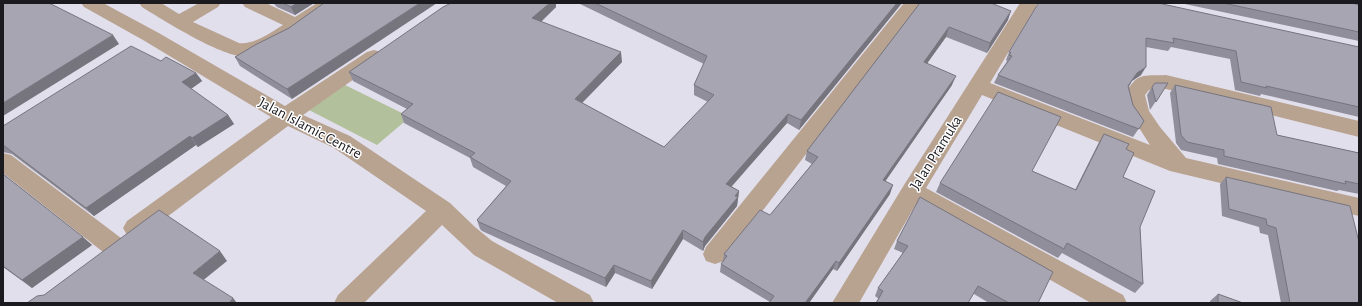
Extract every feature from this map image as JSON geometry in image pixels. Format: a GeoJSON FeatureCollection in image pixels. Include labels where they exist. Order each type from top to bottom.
{"type":"FeatureCollection","features":[{"type":"Feature","properties":{"kind":"street","name":"Jalan Islamic Centre"},"geometry":{"type":"LineString","coordinates":[[90,3],[150,36],[286,116],[342,142],[442,210],[466,234],[483,248],[581,303]]}},
{"type":"Feature","properties":{"kind":"street"},"geometry":{"type":"LineString","coordinates":[[148,3],[179,22],[235,49],[244,50],[257,47],[329,3]]}},
{"type":"Feature","properties":{"kind":"street"},"geometry":{"type":"LineString","coordinates":[[179,22],[212,3]]}},
{"type":"Feature","properties":{"kind":"street"},"geometry":{"type":"LineString","coordinates":[[251,3],[295,24]]}},
{"type":"Feature","properties":{"kind":"street"},"geometry":{"type":"LineString","coordinates":[[715,254],[914,3]]}},
{"type":"Feature","properties":{"kind":"street","name":"Jalan Pramuka"},"geometry":{"type":"LineString","coordinates":[[845,303],[912,191],[1029,3]]}},
{"type":"Feature","properties":{"kind":"street"},"geometry":{"type":"LineString","coordinates":[[130,48],[150,36]]}},
{"type":"Feature","properties":{"kind":"street"},"geometry":{"type":"LineString","coordinates":[[3,161],[103,252],[286,116],[387,47]]}},
{"type":"Feature","properties":{"kind":"street"},"geometry":{"type":"LineString","coordinates":[[1178,164],[1152,133],[1139,112],[1135,94],[1143,83],[1166,82],[1359,129]]}},
{"type":"Feature","properties":{"kind":"street"},"geometry":{"type":"LineString","coordinates":[[978,86],[1178,164],[1359,207]]}},
{"type":"Feature","properties":{"kind":"street"},"geometry":{"type":"LineString","coordinates":[[912,191],[1083,296],[1114,303]]}},
{"type":"Feature","properties":{"kind":"street"},"geometry":{"type":"LineString","coordinates":[[347,303],[442,210]]}},
{"type":"Feature","properties":{"kind":"green space"},"geometry":{"type":"Polygon","coordinates":[[[343,84],[410,117],[377,145],[309,110],[343,84]]]}},
{"type":"Feature","properties":{"kind":"building"},"geometry":{"type":"Polygon","coordinates":[[[3,3],[49,3],[113,35],[3,103],[3,3]]]}},
{"type":"Feature","properties":{"kind":"building"},"geometry":{"type":"Polygon","coordinates":[[[283,3],[297,3],[291,7],[283,3]]]}},
{"type":"Feature","properties":{"kind":"building"},"geometry":{"type":"Polygon","coordinates":[[[324,3],[420,3],[287,89],[235,57],[289,28],[324,3]]]}},
{"type":"Feature","properties":{"kind":"building"},"geometry":{"type":"Polygon","coordinates":[[[451,3],[550,3],[532,18],[621,52],[575,99],[664,147],[714,95],[694,85],[707,56],[595,3],[897,3],[801,120],[788,114],[726,184],[739,191],[735,196],[738,197],[705,237],[703,242],[683,230],[651,281],[614,265],[605,278],[479,222],[477,220],[511,181],[470,157],[475,153],[401,114],[413,104],[349,72],[451,3]]]}},
{"type":"Feature","properties":{"kind":"building"},"geometry":{"type":"Polygon","coordinates":[[[920,3],[991,3],[1011,11],[990,43],[949,27],[924,62],[956,76],[883,180],[893,185],[839,263],[836,261],[805,303],[769,303],[774,296],[721,264],[727,256],[724,254],[760,210],[770,215],[818,157],[807,151],[920,3]]]}},
{"type":"Feature","properties":{"kind":"building"},"geometry":{"type":"Polygon","coordinates":[[[1039,3],[1158,3],[1359,47],[1359,107],[1266,86],[1267,88],[1241,82],[1236,51],[1173,38],[1174,43],[1146,38],[1146,67],[1137,73],[1128,86],[1133,105],[1144,121],[1139,129],[998,75],[1012,56],[1009,55],[1011,53],[1009,52],[1039,3]]]}},
{"type":"Feature","properties":{"kind":"building"},"geometry":{"type":"Polygon","coordinates":[[[1223,3],[1352,3],[1359,5],[1359,32],[1223,3]]]}},
{"type":"Feature","properties":{"kind":"building"},"geometry":{"type":"Polygon","coordinates":[[[131,46],[161,61],[166,57],[196,73],[182,82],[228,115],[192,138],[190,136],[86,208],[3,145],[3,126],[131,46]]]}},
{"type":"Feature","properties":{"kind":"building"},"geometry":{"type":"Polygon","coordinates":[[[1155,83],[1168,83],[1156,102],[1152,87],[1155,83]]]}},
{"type":"Feature","properties":{"kind":"building"},"geometry":{"type":"Polygon","coordinates":[[[1175,85],[1271,107],[1277,135],[1359,153],[1359,184],[1345,181],[1346,184],[1224,156],[1224,150],[1187,142],[1181,135],[1175,85]]]}},
{"type":"Feature","properties":{"kind":"building"},"geometry":{"type":"Polygon","coordinates":[[[998,92],[1061,117],[1032,171],[1076,190],[1104,134],[1129,144],[1126,149],[1134,153],[1123,177],[1155,191],[1140,227],[1143,284],[1067,243],[1064,249],[940,183],[998,92]]]}},
{"type":"Feature","properties":{"kind":"building"},"geometry":{"type":"Polygon","coordinates":[[[3,174],[83,237],[22,280],[3,266],[3,174]]]}},
{"type":"Feature","properties":{"kind":"building"},"geometry":{"type":"Polygon","coordinates":[[[1226,177],[1350,206],[1359,242],[1359,303],[1290,303],[1276,228],[1267,225],[1266,219],[1229,209],[1226,177]]]}},
{"type":"Feature","properties":{"kind":"building"},"geometry":{"type":"Polygon","coordinates":[[[920,197],[1053,272],[1038,303],[1009,303],[978,286],[968,303],[876,303],[883,291],[878,288],[908,246],[897,241],[920,197]]]}},
{"type":"Feature","properties":{"kind":"building"},"geometry":{"type":"Polygon","coordinates":[[[159,210],[220,251],[193,273],[233,298],[229,303],[27,303],[37,296],[44,295],[159,210]]]}},
{"type":"Feature","properties":{"kind":"building"},"geometry":{"type":"Polygon","coordinates":[[[1218,294],[1243,303],[1218,303],[1218,294]]]}}]}
